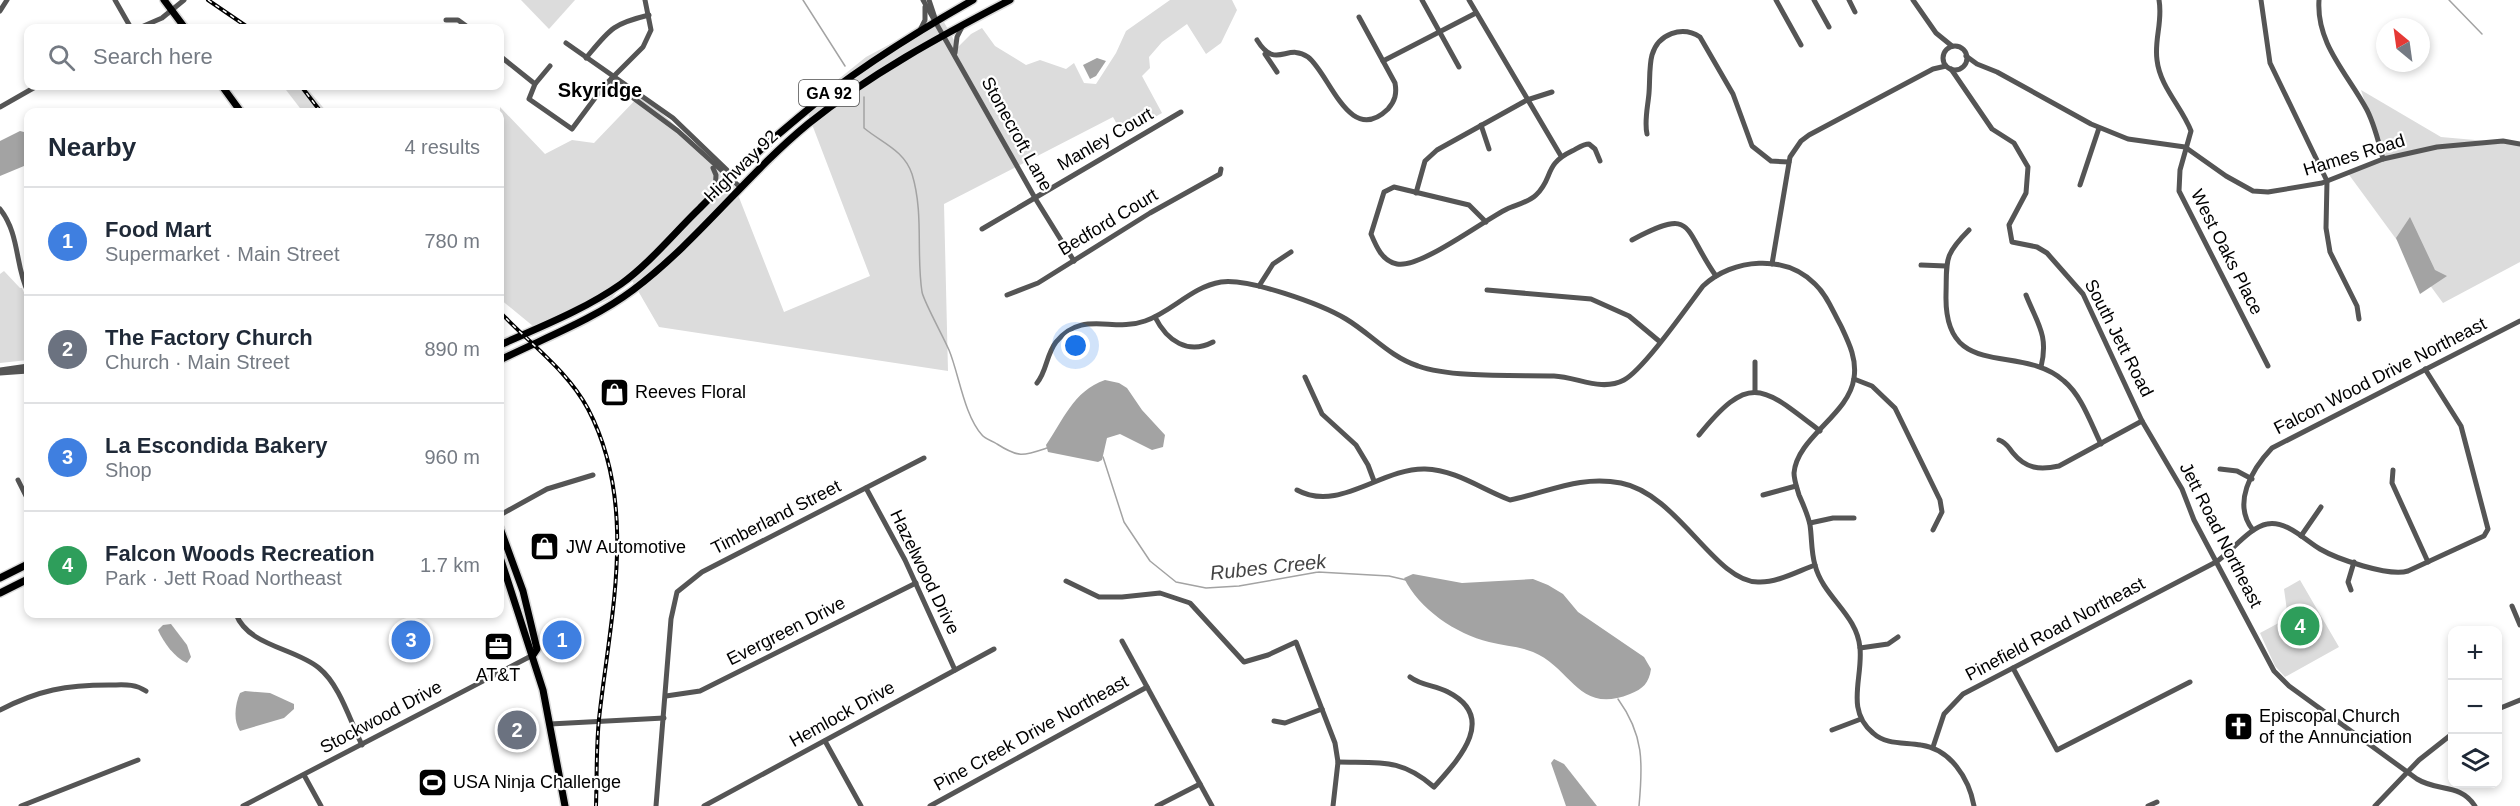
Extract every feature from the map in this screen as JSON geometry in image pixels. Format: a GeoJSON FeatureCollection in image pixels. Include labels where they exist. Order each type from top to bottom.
{"type":"FeatureCollection","features":[{"type":"Feature","properties":{"kind":"main road"},"geometry":{"type":"LineString","coordinates":[[164,0],[182,24]]}},
{"type":"Feature","properties":{"kind":"main road","name":"Highway 92"},"geometry":{"type":"LineString","coordinates":[[504,343],[567,315],[633,274],[730,177],[847,79],[920,30],[974,0]]}},
{"type":"Feature","properties":{"kind":"main road","name":"Highway 92"},"geometry":{"type":"LineString","coordinates":[[504,358],[618,301],[653,274],[740,187],[828,109],[893,64],[1010,0]]}},
{"type":"Feature","properties":{"kind":"main road"},"geometry":{"type":"LineString","coordinates":[[224,90],[235,108]]}},
{"type":"Feature","properties":{"kind":"main road"},"geometry":{"type":"LineString","coordinates":[[567,315],[573,324]]}},
{"type":"Feature","properties":{"kind":"main road"},"geometry":{"type":"LineString","coordinates":[[504,539],[523,591],[537,649],[533,656]]}},
{"type":"Feature","properties":{"kind":"main road"},"geometry":{"type":"LineString","coordinates":[[0,578],[24,566]]}},
{"type":"Feature","properties":{"kind":"main road"},"geometry":{"type":"LineString","coordinates":[[504,570],[528,651],[533,656],[550,724],[565,806]]}},
{"type":"Feature","properties":{"kind":"main road"},"geometry":{"type":"LineString","coordinates":[[0,593],[24,581]]}},
{"type":"Feature","properties":{"kind":"street"},"geometry":{"type":"LineString","coordinates":[[0,3],[7,0]]}},
{"type":"Feature","properties":{"kind":"street"},"geometry":{"type":"LineString","coordinates":[[0,11],[7,0]]}},
{"type":"Feature","properties":{"kind":"street"},"geometry":{"type":"LineString","coordinates":[[115,0],[129,24]]}},
{"type":"Feature","properties":{"kind":"street"},"geometry":{"type":"LineString","coordinates":[[146,24],[172,10],[184,0]]}},
{"type":"Feature","properties":{"kind":"street"},"geometry":{"type":"LineString","coordinates":[[550,66],[535,84],[529,99],[572,129],[612,78],[644,47],[651,30],[645,0]]}},
{"type":"Feature","properties":{"kind":"street"},"geometry":{"type":"LineString","coordinates":[[1422,0],[1460,67]]}},
{"type":"Feature","properties":{"kind":"street"},"geometry":{"type":"LineString","coordinates":[[1469,0],[1561,156]]}},
{"type":"Feature","properties":{"kind":"street"},"geometry":{"type":"LineString","coordinates":[[1776,0],[1801,45]]}},
{"type":"Feature","properties":{"kind":"street"},"geometry":{"type":"LineString","coordinates":[[1814,0],[1828,27]]}},
{"type":"Feature","properties":{"kind":"street"},"geometry":{"type":"LineString","coordinates":[[1849,0],[1855,12]]}},
{"type":"Feature","properties":{"kind":"street"},"geometry":{"type":"LineString","coordinates":[[1913,0],[1936,33],[1949,67]]}},
{"type":"Feature","properties":{"kind":"street"},"geometry":{"type":"LineString","coordinates":[[2159,0],[2162,21],[2156,59],[2160,75],[2191,131],[2188,149]]}},
{"type":"Feature","properties":{"kind":"street"},"geometry":{"type":"LineString","coordinates":[[2261,0],[2270,63],[2327,181],[2326,228],[2330,252],[2357,306],[2359,319]]}},
{"type":"Feature","properties":{"kind":"street"},"geometry":{"type":"LineString","coordinates":[[2319,0],[2320,21],[2333,59],[2368,113],[2383,159]]}},
{"type":"Feature","properties":{"kind":"street"},"geometry":{"type":"LineString","coordinates":[[920,30],[925,20],[925,1]]}},
{"type":"Feature","properties":{"kind":"street","name":"Stonecroft Lane"},"geometry":{"type":"LineString","coordinates":[[925,1],[1035,198],[1074,261]]}},
{"type":"Feature","properties":{"kind":"street"},"geometry":{"type":"LineString","coordinates":[[1383,61],[1439,30],[1476,13]]}},
{"type":"Feature","properties":{"kind":"street"},"geometry":{"type":"LineString","coordinates":[[586,58],[610,28],[622,22],[649,15]]}},
{"type":"Feature","properties":{"kind":"street"},"geometry":{"type":"LineString","coordinates":[[1265,54],[1273,57],[1298,53],[1307,56],[1323,75],[1343,107],[1358,118],[1367,118],[1386,111],[1394,101],[1397,92],[1395,84],[1359,17]]}},
{"type":"Feature","properties":{"kind":"street"},"geometry":{"type":"LineString","coordinates":[[446,20],[458,20],[464,24]]}},
{"type":"Feature","properties":{"kind":"street"},"geometry":{"type":"LineString","coordinates":[[955,54],[957,37],[964,24]]}},
{"type":"Feature","properties":{"kind":"street"},"geometry":{"type":"LineString","coordinates":[[1647,134],[1651,57],[1657,45],[1665,38],[1675,32],[1691,31],[1700,37],[1732,94],[1752,146],[1772,161],[1789,162]]}},
{"type":"Feature","properties":{"kind":"street"},"geometry":{"type":"LineString","coordinates":[[1936,33],[1952,46],[1960,47],[1966,56],[1960,81]]}},
{"type":"Feature","properties":{"kind":"street"},"geometry":{"type":"LineString","coordinates":[[1257,40],[1276,72]]}},
{"type":"Feature","properties":{"kind":"street"},"geometry":{"type":"LineString","coordinates":[[566,43],[612,78],[613,83],[678,131],[711,164],[740,187]]}},
{"type":"Feature","properties":{"kind":"street"},"geometry":{"type":"LineString","coordinates":[[1935,68],[1952,46]]}},
{"type":"Feature","properties":{"kind":"street","name":"Hames Road"},"geometry":{"type":"LineString","coordinates":[[1966,56],[2048,103],[2099,128],[2128,139],[2169,143],[2188,149],[2226,176],[2253,191],[2287,190],[2327,181],[2383,159],[2437,147],[2503,141],[2520,144]]}},
{"type":"Feature","properties":{"kind":"street"},"geometry":{"type":"LineString","coordinates":[[504,59],[535,84]]}},
{"type":"Feature","properties":{"kind":"street","name":"Hames Road"},"geometry":{"type":"LineString","coordinates":[[1962,66],[1977,64]]}},
{"type":"Feature","properties":{"kind":"street"},"geometry":{"type":"LineString","coordinates":[[1772,264],[1789,162],[1795,147],[1809,135],[1935,68],[1962,66]]}},
{"type":"Feature","properties":{"kind":"street","name":"South Jett Road"},"geometry":{"type":"LineString","coordinates":[[1949,67],[1992,129],[2014,143],[2028,167],[2026,193],[2009,225],[2010,239],[2015,244],[2037,247],[2047,253],[2077,285],[2090,306],[2142,421],[2163,457]]}},
{"type":"Feature","properties":{"kind":"street"},"geometry":{"type":"LineString","coordinates":[[612,78],[618,78],[673,118],[727,170],[730,177]]}},
{"type":"Feature","properties":{"kind":"street"},"geometry":{"type":"LineString","coordinates":[[0,107],[30,90]]}},
{"type":"Feature","properties":{"kind":"street"},"geometry":{"type":"LineString","coordinates":[[1416,193],[1422,170],[1429,156],[1527,100],[1552,92]]}},
{"type":"Feature","properties":{"kind":"street","name":"Manley Court"},"geometry":{"type":"LineString","coordinates":[[982,229],[1181,112]]}},
{"type":"Feature","properties":{"kind":"street"},"geometry":{"type":"LineString","coordinates":[[1481,125],[1489,149]]}},
{"type":"Feature","properties":{"kind":"street"},"geometry":{"type":"LineString","coordinates":[[2080,185],[2099,128]]}},
{"type":"Feature","properties":{"kind":"street"},"geometry":{"type":"LineString","coordinates":[[1486,222],[1469,206],[1394,187],[1388,189],[1375,214],[1371,234],[1377,248],[1390,262],[1407,264],[1486,222],[1537,194],[1553,164],[1561,156],[1590,144],[1596,149],[1600,160]]}},
{"type":"Feature","properties":{"kind":"street","name":"West Oaks Place"},"geometry":{"type":"LineString","coordinates":[[2188,149],[2180,170],[2179,191],[2268,366]]}},
{"type":"Feature","properties":{"kind":"street"},"geometry":{"type":"LineString","coordinates":[[711,164],[716,175],[716,192]]}},
{"type":"Feature","properties":{"kind":"street","name":"Bedford Court"},"geometry":{"type":"LineString","coordinates":[[1007,295],[1038,282],[1074,261],[1148,214],[1220,174],[1221,170]]}},
{"type":"Feature","properties":{"kind":"street"},"geometry":{"type":"LineString","coordinates":[[0,209],[13,235],[24,282]]}},
{"type":"Feature","properties":{"kind":"street"},"geometry":{"type":"LineString","coordinates":[[1632,240],[1668,222],[1683,225],[1692,235],[1716,276]]}},
{"type":"Feature","properties":{"kind":"street"},"geometry":{"type":"LineString","coordinates":[[1969,230],[1951,249],[1946,266],[1948,326],[1956,338],[1980,357],[2041,367],[2065,381],[2078,399],[2101,444]]}},
{"type":"Feature","properties":{"kind":"street"},"geometry":{"type":"LineString","coordinates":[[1259,286],[1273,264],[1291,252]]}},
{"type":"Feature","properties":{"kind":"street"},"geometry":{"type":"LineString","coordinates":[[1037,383],[1044,371],[1051,349],[1071,329],[1094,322],[1130,324],[1155,317],[1196,291],[1211,285],[1236,282],[1259,286],[1326,309],[1346,319],[1404,360],[1440,371],[1560,376],[1605,385],[1632,375],[1703,286],[1716,276],[1737,266],[1772,264],[1799,272],[1816,285],[1825,296],[1851,348],[1854,379],[1844,403],[1799,458],[1794,475],[1810,523],[1815,565],[1824,587],[1850,619],[1860,648],[1856,701],[1861,719],[1880,739],[1932,747],[1947,757],[1969,788],[1974,806]]}},
{"type":"Feature","properties":{"kind":"street"},"geometry":{"type":"LineString","coordinates":[[1921,265],[1946,266]]}},
{"type":"Feature","properties":{"kind":"street"},"geometry":{"type":"LineString","coordinates":[[1487,290],[1591,299],[1629,316],[1659,340]]}},
{"type":"Feature","properties":{"kind":"street"},"geometry":{"type":"LineString","coordinates":[[2025,295],[2044,333],[2045,351],[2041,367]]}},
{"type":"Feature","properties":{"kind":"street"},"geometry":{"type":"LineString","coordinates":[[1155,317],[1165,334],[1187,347],[1197,348],[1213,342]]}},
{"type":"Feature","properties":{"kind":"street","name":"Falcon Wood Drive Northeast"},"geometry":{"type":"LineString","coordinates":[[2253,530],[2244,517],[2242,504],[2262,461],[2278,444],[2520,321]]}},
{"type":"Feature","properties":{"kind":"street"},"geometry":{"type":"LineString","coordinates":[[1755,362],[1755,392]]}},
{"type":"Feature","properties":{"kind":"street"},"geometry":{"type":"LineString","coordinates":[[0,371],[24,367]]}},
{"type":"Feature","properties":{"kind":"street"},"geometry":{"type":"LineString","coordinates":[[2253,530],[2265,524],[2276,523],[2327,553],[2396,573],[2428,562],[2484,536],[2488,528],[2461,426],[2425,369]]}},
{"type":"Feature","properties":{"kind":"street"},"geometry":{"type":"LineString","coordinates":[[0,371],[24,371]]}},
{"type":"Feature","properties":{"kind":"street"},"geometry":{"type":"LineString","coordinates":[[1305,377],[1322,414],[1356,445],[1374,481]]}},
{"type":"Feature","properties":{"kind":"street"},"geometry":{"type":"LineString","coordinates":[[1854,379],[1872,386],[1895,408],[1940,500],[1942,512],[1934,528]]}},
{"type":"Feature","properties":{"kind":"street"},"geometry":{"type":"LineString","coordinates":[[1699,435],[1727,402],[1755,392],[1773,396],[1820,431]]}},
{"type":"Feature","properties":{"kind":"street"},"geometry":{"type":"LineString","coordinates":[[1999,440],[2005,442],[2024,463],[2032,468],[2043,469],[2059,466],[2142,421]]}},
{"type":"Feature","properties":{"kind":"street","name":"Jett Road Northeast"},"geometry":{"type":"LineString","coordinates":[[2163,457],[2182,489],[2194,520],[2280,679],[2407,771],[2427,784],[2460,791],[2475,806]]}},
{"type":"Feature","properties":{"kind":"street","name":"Timberland Street"},"geometry":{"type":"LineString","coordinates":[[656,806],[670,619],[674,600],[683,585],[702,572],[924,458]]}},
{"type":"Feature","properties":{"kind":"street"},"geometry":{"type":"LineString","coordinates":[[2220,469],[2237,471],[2252,479]]}},
{"type":"Feature","properties":{"kind":"street"},"geometry":{"type":"LineString","coordinates":[[1297,490],[1305,495],[1330,496],[1355,491],[1396,472],[1435,470],[1461,476],[1510,500],[1589,479],[1622,483],[1644,492],[1667,506],[1732,574],[1760,583],[1815,565]]}},
{"type":"Feature","properties":{"kind":"street"},"geometry":{"type":"LineString","coordinates":[[2393,470],[2392,483],[2428,562]]}},
{"type":"Feature","properties":{"kind":"street"},"geometry":{"type":"LineString","coordinates":[[504,513],[547,489],[593,475]]}},
{"type":"Feature","properties":{"kind":"street"},"geometry":{"type":"LineString","coordinates":[[18,480],[24,492]]}},
{"type":"Feature","properties":{"kind":"street"},"geometry":{"type":"LineString","coordinates":[[1763,495],[1796,486]]}},
{"type":"Feature","properties":{"kind":"street","name":"Hazelwood Drive"},"geometry":{"type":"LineString","coordinates":[[866,488],[916,582],[955,670]]}},
{"type":"Feature","properties":{"kind":"street"},"geometry":{"type":"LineString","coordinates":[[2301,536],[2321,507]]}},
{"type":"Feature","properties":{"kind":"street"},"geometry":{"type":"LineString","coordinates":[[1810,523],[1833,518],[1854,518]]}},
{"type":"Feature","properties":{"kind":"street","name":"Pinefield Road Northeast"},"geometry":{"type":"LineString","coordinates":[[1932,747],[1941,720],[1952,703],[1963,694],[2216,561],[2235,549],[2253,530]]}},
{"type":"Feature","properties":{"kind":"street"},"geometry":{"type":"LineString","coordinates":[[2351,590],[2348,582],[2354,562]]}},
{"type":"Feature","properties":{"kind":"street"},"geometry":{"type":"LineString","coordinates":[[1066,581],[1099,597],[1122,597],[1160,592],[1190,603],[1244,662],[1268,655],[1296,642],[1335,742],[1338,762],[1333,806]]}},
{"type":"Feature","properties":{"kind":"street","name":"Evergreen Drive"},"geometry":{"type":"LineString","coordinates":[[666,696],[700,691],[916,582]]}},
{"type":"Feature","properties":{"kind":"street"},"geometry":{"type":"LineString","coordinates":[[2512,606],[2520,625]]}},
{"type":"Feature","properties":{"kind":"street"},"geometry":{"type":"LineString","coordinates":[[239,618],[251,633],[299,654],[321,669],[338,695],[362,745]]}},
{"type":"Feature","properties":{"kind":"street"},"geometry":{"type":"LineString","coordinates":[[1860,648],[1888,644],[1898,637]]}},
{"type":"Feature","properties":{"kind":"street"},"geometry":{"type":"LineString","coordinates":[[1122,641],[1212,806]]}},
{"type":"Feature","properties":{"kind":"street","name":"Hemlock Drive"},"geometry":{"type":"LineString","coordinates":[[704,806],[994,649]]}},
{"type":"Feature","properties":{"kind":"street","name":"Stockwood Drive"},"geometry":{"type":"LineString","coordinates":[[243,806],[533,656]]}},
{"type":"Feature","properties":{"kind":"street"},"geometry":{"type":"LineString","coordinates":[[2013,668],[2057,750],[2190,682]]}},
{"type":"Feature","properties":{"kind":"street"},"geometry":{"type":"LineString","coordinates":[[1338,762],[1403,765],[1416,771],[1434,787],[1463,754],[1469,743],[1471,730],[1464,706],[1450,693],[1419,684],[1410,677]]}},
{"type":"Feature","properties":{"kind":"street"},"geometry":{"type":"LineString","coordinates":[[0,710],[32,694],[60,687],[132,684],[146,691]]}},
{"type":"Feature","properties":{"kind":"street","name":"Pine Creek Drive Northeast"},"geometry":{"type":"LineString","coordinates":[[930,806],[1147,687]]}},
{"type":"Feature","properties":{"kind":"street"},"geometry":{"type":"LineString","coordinates":[[2502,708],[2520,700]]}},
{"type":"Feature","properties":{"kind":"street"},"geometry":{"type":"LineString","coordinates":[[1274,721],[1285,723],[1322,709]]}},
{"type":"Feature","properties":{"kind":"street"},"geometry":{"type":"LineString","coordinates":[[550,724],[664,718]]}},
{"type":"Feature","properties":{"kind":"street"},"geometry":{"type":"LineString","coordinates":[[1832,730],[1861,719]]}},
{"type":"Feature","properties":{"kind":"street"},"geometry":{"type":"LineString","coordinates":[[2375,806],[2407,771],[2448,737]]}},
{"type":"Feature","properties":{"kind":"street"},"geometry":{"type":"LineString","coordinates":[[825,741],[861,806]]}},
{"type":"Feature","properties":{"kind":"street"},"geometry":{"type":"LineString","coordinates":[[21,806],[138,760]]}},
{"type":"Feature","properties":{"kind":"street"},"geometry":{"type":"LineString","coordinates":[[304,775],[321,806]]}},
{"type":"Feature","properties":{"kind":"street"},"geometry":{"type":"LineString","coordinates":[[1157,806],[1200,784]]}},
{"type":"Feature","properties":{"kind":"street"},"geometry":{"type":"LineString","coordinates":[[2148,806],[2157,802]]}},
{"type":"Feature","properties":{"kind":"shaded area"},"geometry":{"type":"Polygon","coordinates":[[[521,0],[575,0],[549,29],[521,0]]]}},
{"type":"Feature","properties":{"kind":"shaded area"},"geometry":{"type":"Polygon","coordinates":[[[1170,0],[1232,0],[1237,10],[1221,43],[1206,54],[1187,24],[1162,42],[1149,57],[1150,68],[1142,76],[1162,113],[1129,132],[1119,128],[1113,117],[944,204],[948,371],[659,327],[630,277],[612,298],[539,331],[504,302],[504,111],[545,154],[572,140],[594,143],[641,94],[731,177],[784,312],[870,276],[805,106],[866,57],[941,17],[958,47],[971,34],[982,28],[995,46],[1026,65],[1040,60],[1066,69],[1074,63],[1084,83],[1096,84],[1116,53],[1126,31],[1170,0]]]}},
{"type":"Feature","properties":{"kind":"shaded area"},"geometry":{"type":"Polygon","coordinates":[[[1097,58],[1106,61],[1096,76],[1090,79],[1083,65],[1097,58]]]}},
{"type":"Feature","properties":{"kind":"shaded area"},"geometry":{"type":"Polygon","coordinates":[[[286,90],[308,90],[324,108],[300,108],[286,90]]]}},
{"type":"Feature","properties":{"kind":"shaded area"},"geometry":{"type":"Polygon","coordinates":[[[2361,90],[2441,137],[2520,144],[2520,262],[2443,303],[2347,172],[2383,158],[2361,90]]]}},
{"type":"Feature","properties":{"kind":"shaded area"},"geometry":{"type":"Polygon","coordinates":[[[20,131],[24,132],[24,166],[0,176],[0,141],[20,131]]]}},
{"type":"Feature","properties":{"kind":"shaded area"},"geometry":{"type":"Polygon","coordinates":[[[2410,217],[2435,270],[2447,276],[2420,294],[2396,238],[2410,217]]]}},
{"type":"Feature","properties":{"kind":"shaded area"},"geometry":{"type":"Polygon","coordinates":[[[4,271],[24,292],[24,360],[0,363],[0,274],[4,271]]]}},
{"type":"Feature","properties":{"kind":"shaded area"},"geometry":{"type":"Polygon","coordinates":[[[1105,380],[1119,383],[1127,388],[1142,410],[1165,435],[1163,447],[1152,450],[1120,434],[1107,438],[1102,460],[1098,462],[1048,452],[1046,445],[1077,399],[1085,391],[1105,380]]]}},
{"type":"Feature","properties":{"kind":"shaded area"},"geometry":{"type":"Polygon","coordinates":[[[1413,574],[1462,583],[1533,579],[1548,585],[1563,594],[1578,612],[1644,657],[1651,669],[1649,678],[1645,685],[1630,694],[1613,699],[1598,699],[1577,687],[1546,659],[1533,652],[1476,638],[1440,619],[1419,600],[1404,578],[1413,574]]]}},
{"type":"Feature","properties":{"kind":"shaded area"},"geometry":{"type":"Polygon","coordinates":[[[2300,580],[2339,647],[2285,677],[2275,666],[2260,633],[2288,618],[2284,589],[2300,580]]]}},
{"type":"Feature","properties":{"kind":"shaded area"},"geometry":{"type":"Polygon","coordinates":[[[171,624],[187,645],[191,657],[187,663],[170,649],[158,630],[163,625],[171,624]]]}},
{"type":"Feature","properties":{"kind":"shaded area"},"geometry":{"type":"Polygon","coordinates":[[[245,691],[270,693],[294,704],[294,709],[284,718],[240,731],[236,722],[236,707],[240,693],[245,691]]]}},
{"type":"Feature","properties":{"kind":"shaded area"},"geometry":{"type":"Polygon","coordinates":[[[1554,759],[1564,764],[1597,806],[1566,806],[1551,763],[1554,759]]]}},
{"type":"Feature","properties":{"kind":"waterway","name":"Rubes Creek"},"geometry":{"type":"LineString","coordinates":[[803,0],[845,66]]}},
{"type":"Feature","properties":{"kind":"waterway"},"geometry":{"type":"LineString","coordinates":[[2449,0],[2482,34]]}},
{"type":"Feature","properties":{"kind":"waterway","name":"Rubes Creek"},"geometry":{"type":"LineString","coordinates":[[864,97],[864,128],[898,153],[912,174],[918,203],[922,292],[949,350],[966,406],[976,427],[985,438],[1016,454],[1026,454],[1047,448]]}},
{"type":"Feature","properties":{"kind":"waterway","name":"Rubes Creek"},"geometry":{"type":"LineString","coordinates":[[1103,457],[1124,522],[1150,561],[1176,582],[1206,588],[1239,586],[1318,572],[1389,576],[1406,580]]}},
{"type":"Feature","properties":{"kind":"waterway","name":"Rubes Creek"},"geometry":{"type":"LineString","coordinates":[[1618,699],[1633,725],[1640,750],[1639,806]]}},
{"type":"Feature","properties":{"kind":"railway"},"geometry":{"type":"LineString","coordinates":[[208,0],[243,24]]}},
{"type":"Feature","properties":{"kind":"railway"},"geometry":{"type":"LineString","coordinates":[[304,90],[318,108]]}},
{"type":"Feature","properties":{"kind":"railway"},"geometry":{"type":"LineString","coordinates":[[504,316],[559,370],[580,395],[604,446],[613,484],[617,523],[617,562],[598,730],[596,806]]}},
{"type":"Feature","properties":{"kind":"place","name":"Reeves Floral"},"geometry":{"type":"Point","coordinates":[614,392]}},
{"type":"Feature","properties":{"kind":"place","name":"JW Automotive"},"geometry":{"type":"Point","coordinates":[545,547]}},
{"type":"Feature","properties":{"kind":"place","name":"Falcon Woods Recreation"},"geometry":{"type":"Point","coordinates":[2300,626]}},
{"type":"Feature","properties":{"kind":"place","name":"La Escondida Bakery"},"geometry":{"type":"Point","coordinates":[411,640]}},
{"type":"Feature","properties":{"kind":"place","name":"Food Mart"},"geometry":{"type":"Point","coordinates":[562,640]}},
{"type":"Feature","properties":{"kind":"place","name":"AT&T"},"geometry":{"type":"Point","coordinates":[498,646]}},
{"type":"Feature","properties":{"kind":"place","name":"Episcopal Church of the Annunciation"},"geometry":{"type":"Point","coordinates":[2238,726]}},
{"type":"Feature","properties":{"kind":"place","name":"The Factory Church"},"geometry":{"type":"Point","coordinates":[517,730]}},
{"type":"Feature","properties":{"kind":"place","name":"USA Ninja Challenge"},"geometry":{"type":"Point","coordinates":[432,782]}},
{"type":"Feature","properties":{"kind":"district","name":"Skyridge"},"geometry":{"type":"Point","coordinates":[600,90]}}]}
